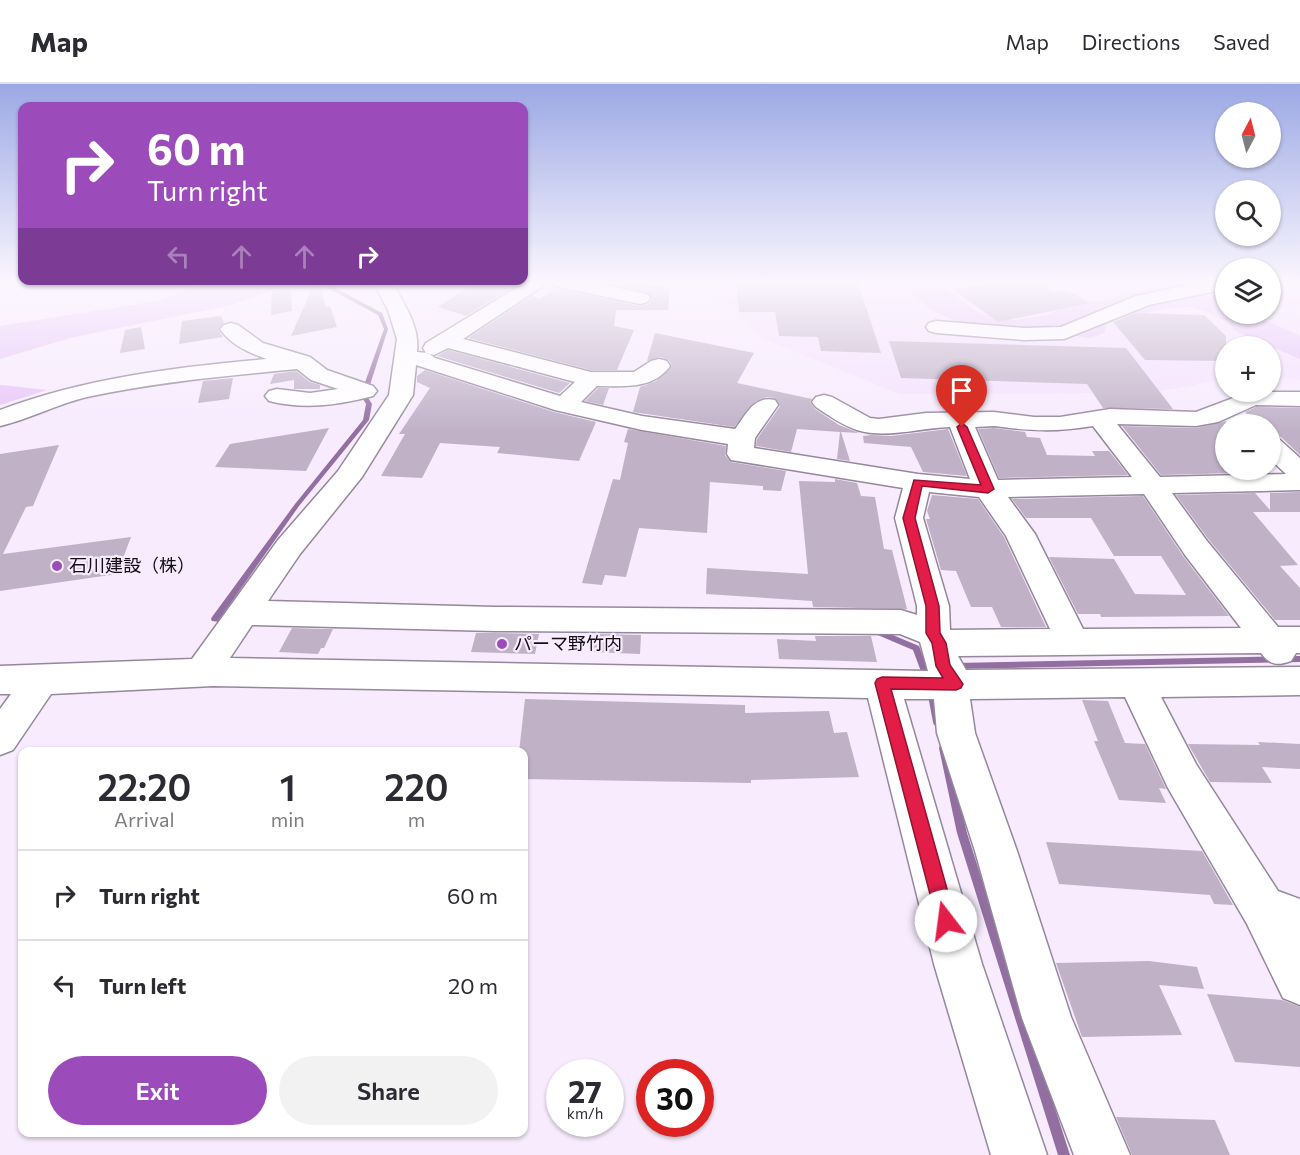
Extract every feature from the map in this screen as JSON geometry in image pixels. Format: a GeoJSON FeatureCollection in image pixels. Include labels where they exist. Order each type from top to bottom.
{"type":"FeatureCollection","features":[{"type":"Feature","properties":{"kind":"street"},"geometry":{"type":"LineString","coordinates":[[235,332],[255,348],[302,362],[319,375],[365,391],[401,395]]}},
{"type":"Feature","properties":{"kind":"street"},"geometry":{"type":"LineString","coordinates":[[201,673],[289,548],[348,477],[401,395],[413,360],[406,332]]}},
{"type":"Feature","properties":{"kind":"street"},"geometry":{"type":"LineString","coordinates":[[413,360],[460,332]]}},
{"type":"Feature","properties":{"kind":"street"},"geometry":{"type":"LineString","coordinates":[[999,332],[1024,334],[1066,332]]}},
{"type":"Feature","properties":{"kind":"street"},"geometry":{"type":"LineString","coordinates":[[445,341],[591,379],[639,379],[659,366]]}},
{"type":"Feature","properties":{"kind":"street"},"geometry":{"type":"LineString","coordinates":[[413,360],[564,405],[642,423],[742,438]]}},
{"type":"Feature","properties":{"kind":"street"},"geometry":{"type":"LineString","coordinates":[[0,419],[52,399],[88,390],[208,371],[302,362]]}},
{"type":"Feature","properties":{"kind":"street"},"geometry":{"type":"LineString","coordinates":[[564,405],[591,379]]}},
{"type":"Feature","properties":{"kind":"street"},"geometry":{"type":"LineString","coordinates":[[277,396],[294,400],[321,401],[365,391]]}},
{"type":"Feature","properties":{"kind":"street"},"geometry":{"type":"LineString","coordinates":[[824,402],[862,424],[879,427],[927,420],[967,419],[994,419],[1034,424],[1060,424],[1099,417],[1196,420],[1209,417],[1252,398],[1300,399]]}},
{"type":"Feature","properties":{"kind":"street"},"geometry":{"type":"LineString","coordinates":[[766,405],[742,438],[740,454],[918,482],[988,489],[1300,482]]}},
{"type":"Feature","properties":{"kind":"street"},"geometry":{"type":"LineString","coordinates":[[1231,406],[1239,414]]}},
{"type":"Feature","properties":{"kind":"street"},"geometry":{"type":"LineString","coordinates":[[244,613],[495,619],[901,622],[944,661],[1134,681],[1300,681],[1286,641],[1196,548],[1152,484],[1099,417]]}},
{"type":"Feature","properties":{"kind":"street"},"geometry":{"type":"LineString","coordinates":[[967,419],[962,427],[988,489],[1020,534],[1073,643]]}},
{"type":"Feature","properties":{"kind":"street"},"geometry":{"type":"LineString","coordinates":[[1281,455],[1300,473]]}},
{"type":"Feature","properties":{"kind":"street"},"geometry":{"type":"LineString","coordinates":[[918,482],[909,518],[933,606],[956,733],[996,850],[1047,1018],[1102,1155]]}},
{"type":"Feature","properties":{"kind":"street"},"geometry":{"type":"LineString","coordinates":[[0,680],[201,673],[882,683],[944,661],[1073,643],[1286,641]]}},
{"type":"Feature","properties":{"kind":"street"},"geometry":{"type":"LineString","coordinates":[[0,739],[41,680]]}},
{"type":"Feature","properties":{"kind":"street"},"geometry":{"type":"LineString","coordinates":[[1134,681],[1182,776],[1282,915],[1300,981]]}},
{"type":"Feature","properties":{"kind":"street"},"geometry":{"type":"LineString","coordinates":[[882,683],[958,964],[1019,1155]]}},
{"type":"Feature","properties":{"kind":"shaded area"},"geometry":{"type":"Polygon","coordinates":[[[0,332],[99,332],[70,338],[0,359],[0,332]]]}},
{"type":"Feature","properties":{"kind":"shaded area"},"geometry":{"type":"Polygon","coordinates":[[[755,332],[1300,332],[1300,380],[1281,378],[1281,336],[1215,336],[1215,381],[1151,393],[900,394],[761,338],[755,332]]]}},
{"type":"Feature","properties":{"kind":"shaded area"},"geometry":{"type":"Polygon","coordinates":[[[1053,332],[1104,332],[1090,338],[1053,332]]]}},
{"type":"Feature","properties":{"kind":"shaded area"},"geometry":{"type":"Polygon","coordinates":[[[1237,332],[1291,332],[1300,336],[1300,359],[1281,351],[1281,336],[1246,336],[1237,332]]]}},
{"type":"Feature","properties":{"kind":"shaded area"},"geometry":{"type":"Polygon","coordinates":[[[0,385],[2,385],[47,390],[0,405],[0,385]]]}},
{"type":"Feature","properties":{"kind":"building"},"geometry":{"type":"Polygon","coordinates":[[[125,332],[142,332],[145,349],[120,353],[125,332]]]}},
{"type":"Feature","properties":{"kind":"building"},"geometry":{"type":"Polygon","coordinates":[[[181,332],[220,332],[223,337],[179,344],[181,332]]]}},
{"type":"Feature","properties":{"kind":"building"},"geometry":{"type":"Polygon","coordinates":[[[293,332],[312,332],[291,336],[293,332]]]}},
{"type":"Feature","properties":{"kind":"building"},"geometry":{"type":"Polygon","coordinates":[[[477,332],[633,332],[617,370],[591,370],[468,338],[477,332]]]}},
{"type":"Feature","properties":{"kind":"building"},"geometry":{"type":"Polygon","coordinates":[[[778,332],[874,332],[881,353],[821,351],[818,337],[779,336],[778,332]]]}},
{"type":"Feature","properties":{"kind":"building"},"geometry":{"type":"Polygon","coordinates":[[[1121,332],[1222,332],[1226,336],[1215,336],[1215,361],[1145,360],[1121,332]]]}},
{"type":"Feature","properties":{"kind":"building"},"geometry":{"type":"Polygon","coordinates":[[[655,333],[754,353],[737,383],[812,399],[810,402],[815,409],[839,425],[859,433],[841,432],[850,461],[837,459],[840,432],[797,429],[791,452],[756,446],[757,439],[780,406],[775,398],[767,397],[755,402],[734,427],[633,412],[640,387],[656,381],[672,366],[669,360],[660,357],[647,361],[655,333]]]}},
{"type":"Feature","properties":{"kind":"building"},"geometry":{"type":"Polygon","coordinates":[[[889,341],[1126,348],[1173,409],[1103,408],[1087,384],[901,378],[889,341]]]}},
{"type":"Feature","properties":{"kind":"building"},"geometry":{"type":"Polygon","coordinates":[[[448,350],[570,383],[559,393],[437,356],[448,350]]]}},
{"type":"Feature","properties":{"kind":"building"},"geometry":{"type":"Polygon","coordinates":[[[425,370],[554,412],[596,422],[579,461],[497,453],[500,447],[440,443],[422,478],[381,476],[405,434],[399,434],[430,388],[417,382],[417,376],[425,370]]]}},
{"type":"Feature","properties":{"kind":"building"},"geometry":{"type":"Polygon","coordinates":[[[296,371],[310,382],[320,385],[320,389],[294,389],[294,380],[270,384],[274,374],[296,371]]]}},
{"type":"Feature","properties":{"kind":"building"},"geometry":{"type":"Polygon","coordinates":[[[233,378],[229,399],[198,403],[203,381],[233,378]]]}},
{"type":"Feature","properties":{"kind":"building"},"geometry":{"type":"Polygon","coordinates":[[[598,388],[609,388],[603,405],[585,401],[598,388]]]}},
{"type":"Feature","properties":{"kind":"building"},"geometry":{"type":"Polygon","coordinates":[[[1256,407],[1300,408],[1300,455],[1281,437],[1281,414],[1247,414],[1245,412],[1256,407]]]}},
{"type":"Feature","properties":{"kind":"building"},"geometry":{"type":"Polygon","coordinates":[[[1215,424],[1215,474],[1161,475],[1122,426],[1196,428],[1215,424]]]}},
{"type":"Feature","properties":{"kind":"building"},"geometry":{"type":"Polygon","coordinates":[[[329,428],[306,471],[215,467],[230,444],[329,428]]]}},
{"type":"Feature","properties":{"kind":"building"},"geometry":{"type":"Polygon","coordinates":[[[994,428],[1025,432],[1027,437],[1040,438],[1047,455],[1095,456],[1092,451],[1109,451],[1128,475],[999,478],[978,429],[994,428]]]}},
{"type":"Feature","properties":{"kind":"building"},"geometry":{"type":"Polygon","coordinates":[[[628,429],[726,446],[725,455],[731,462],[786,471],[781,491],[763,490],[763,486],[710,482],[707,533],[639,528],[626,577],[605,575],[602,585],[582,583],[613,479],[620,480],[628,443],[624,442],[628,429]]]}},
{"type":"Feature","properties":{"kind":"building"},"geometry":{"type":"Polygon","coordinates":[[[948,429],[967,476],[923,472],[911,447],[864,443],[863,436],[891,436],[948,429]]]}},
{"type":"Feature","properties":{"kind":"building"},"geometry":{"type":"Polygon","coordinates":[[[59,445],[33,506],[26,507],[3,554],[131,537],[117,574],[0,591],[0,454],[59,445]]]}},
{"type":"Feature","properties":{"kind":"building"},"geometry":{"type":"Polygon","coordinates":[[[835,479],[857,483],[861,496],[875,497],[884,549],[892,550],[907,609],[813,607],[812,601],[706,594],[707,568],[808,574],[799,481],[835,482],[835,479]]]}},
{"type":"Feature","properties":{"kind":"building"},"geometry":{"type":"Polygon","coordinates":[[[1300,492],[1300,512],[1253,512],[1298,565],[1280,566],[1300,588],[1300,620],[1275,620],[1209,540],[1176,495],[1255,493],[1270,510],[1270,493],[1300,492]]]}},
{"type":"Feature","properties":{"kind":"building"},"geometry":{"type":"Polygon","coordinates":[[[932,495],[978,499],[1004,537],[1046,627],[1001,627],[992,607],[971,607],[956,571],[941,570],[926,519],[930,519],[927,511],[932,495]]]}},
{"type":"Feature","properties":{"kind":"building"},"geometry":{"type":"Polygon","coordinates":[[[1143,496],[1183,556],[1229,616],[1101,617],[1100,614],[1078,614],[1049,557],[1114,559],[1135,594],[1186,595],[1161,556],[1114,556],[1091,518],[1026,518],[1012,499],[1143,496]]]}},
{"type":"Feature","properties":{"kind":"building"},"geometry":{"type":"Polygon","coordinates":[[[292,628],[333,629],[324,648],[321,648],[318,654],[279,652],[292,628]]]}},
{"type":"Feature","properties":{"kind":"building"},"geometry":{"type":"Polygon","coordinates":[[[476,633],[539,634],[535,654],[471,652],[476,633]]]}},
{"type":"Feature","properties":{"kind":"building"},"geometry":{"type":"Polygon","coordinates":[[[595,634],[641,635],[640,654],[592,652],[595,634]]]}},
{"type":"Feature","properties":{"kind":"building"},"geometry":{"type":"Polygon","coordinates":[[[815,636],[871,636],[877,662],[779,659],[777,639],[816,641],[815,636]]]}},
{"type":"Feature","properties":{"kind":"building"},"geometry":{"type":"Polygon","coordinates":[[[525,699],[745,705],[745,713],[829,711],[834,733],[847,732],[859,777],[751,780],[751,783],[528,779],[528,747],[520,747],[525,699]]]}},
{"type":"Feature","properties":{"kind":"building"},"geometry":{"type":"Polygon","coordinates":[[[1082,700],[1108,701],[1125,743],[1145,744],[1166,789],[1159,788],[1166,803],[1119,800],[1094,741],[1098,741],[1082,700]]]}},
{"type":"Feature","properties":{"kind":"building"},"geometry":{"type":"Polygon","coordinates":[[[1258,742],[1300,744],[1300,769],[1262,767],[1272,783],[1210,782],[1188,744],[1260,745],[1258,742]]]}},
{"type":"Feature","properties":{"kind":"building"},"geometry":{"type":"Polygon","coordinates":[[[1046,842],[1202,851],[1233,905],[1214,904],[1210,895],[1059,884],[1046,842]]]}},
{"type":"Feature","properties":{"kind":"building"},"geometry":{"type":"Polygon","coordinates":[[[1149,961],[1197,967],[1204,989],[1159,985],[1182,1035],[1082,1037],[1056,963],[1149,961]]]}},
{"type":"Feature","properties":{"kind":"building"},"geometry":{"type":"Polygon","coordinates":[[[1207,994],[1282,1000],[1300,1007],[1300,1067],[1235,1062],[1207,994]]]}},
{"type":"Feature","properties":{"kind":"building"},"geometry":{"type":"Polygon","coordinates":[[[1116,1117],[1215,1120],[1230,1155],[1132,1155],[1116,1117]]]}},
{"type":"Feature","properties":{"kind":"waterway"},"geometry":{"type":"LineString","coordinates":[[228,620],[215,619],[297,505],[366,420],[369,404],[364,396],[365,391],[385,332]]}},
{"type":"Feature","properties":{"kind":"waterway"},"geometry":{"type":"LineString","coordinates":[[876,631],[916,648],[930,685],[937,722]]}},
{"type":"Feature","properties":{"kind":"waterway"},"geometry":{"type":"LineString","coordinates":[[955,666],[1300,659]]}},
{"type":"Feature","properties":{"kind":"waterway"},"geometry":{"type":"LineString","coordinates":[[943,748],[962,833],[1064,1155]]}},
{"type":"Feature","properties":{"kind":"place","name":"石川建設（株）"},"geometry":{"type":"Point","coordinates":[57,566]}},
{"type":"Feature","properties":{"kind":"place","name":"パーマ野竹内"},"geometry":{"type":"Point","coordinates":[502,644]}},
{"type":"Feature","properties":{"kind":"route"},"geometry":{"type":"LineString","coordinates":[[946,921],[882,683],[956,684],[943,666],[939,643],[933,633],[933,606],[909,518],[918,482],[988,489],[962,427]]}}]}
